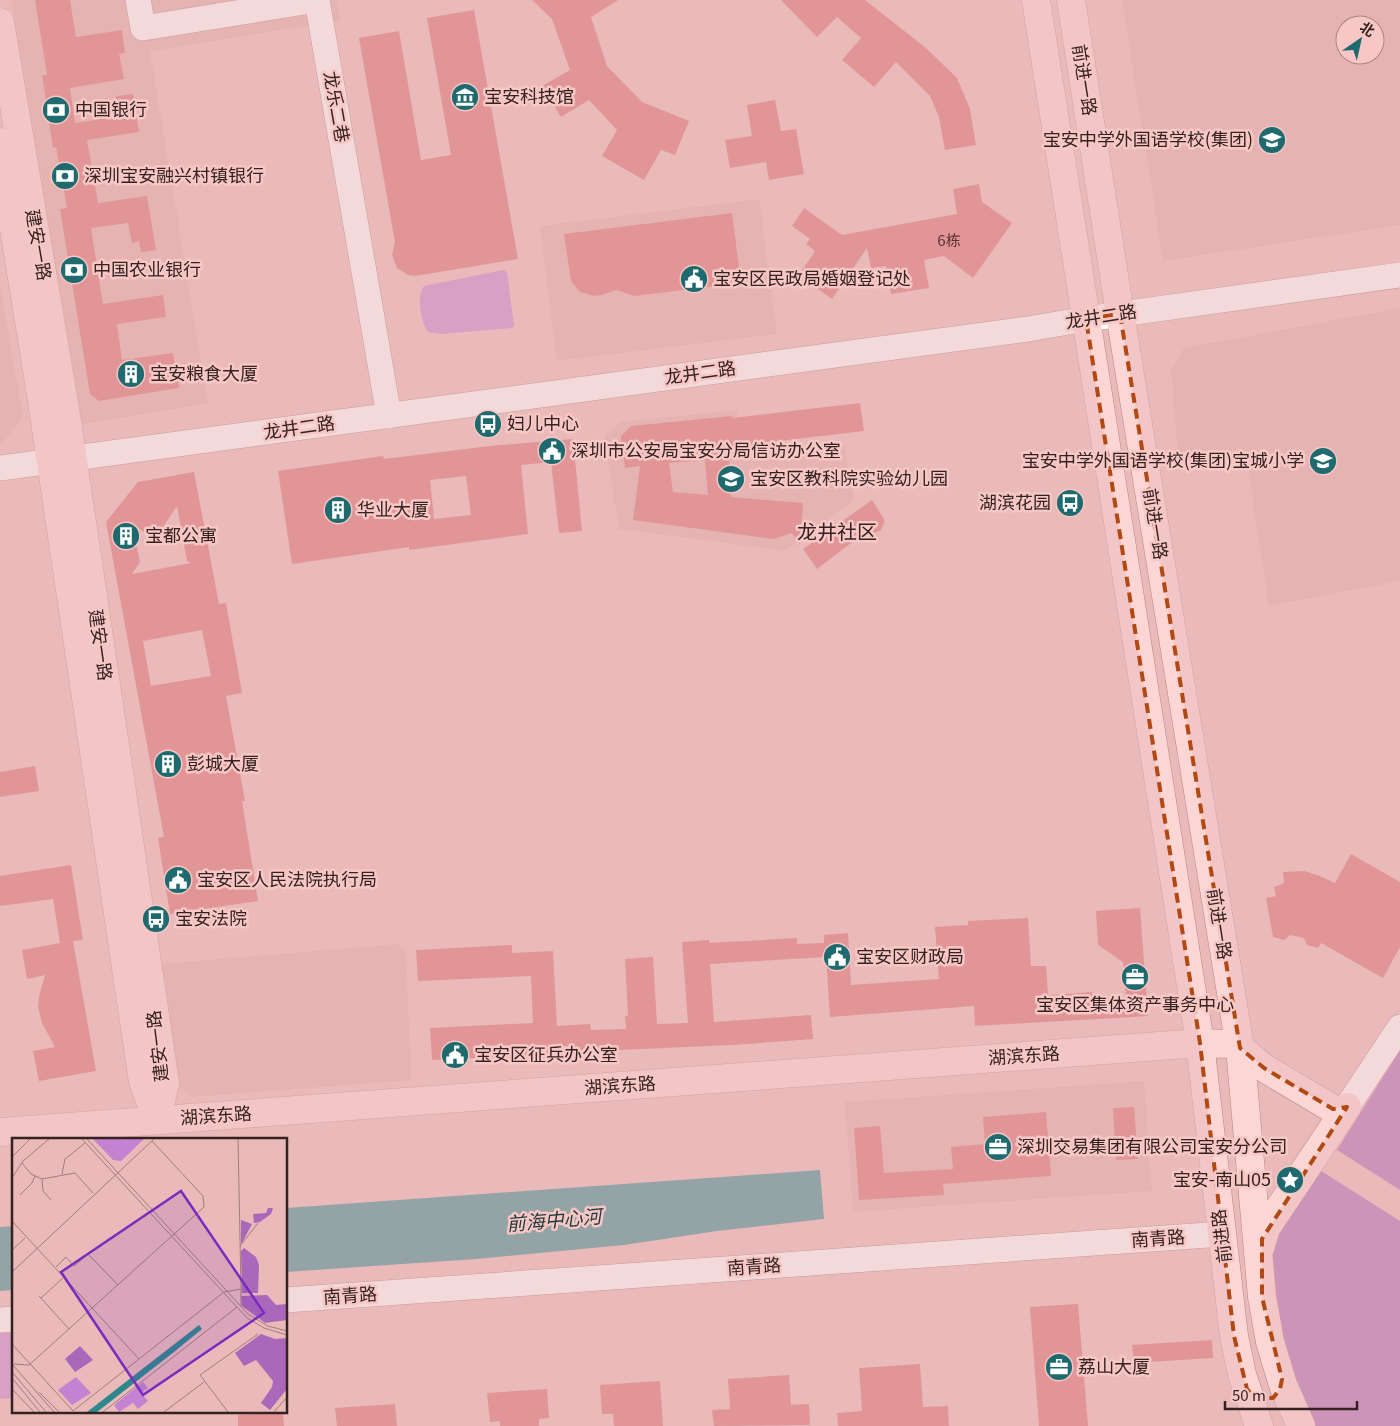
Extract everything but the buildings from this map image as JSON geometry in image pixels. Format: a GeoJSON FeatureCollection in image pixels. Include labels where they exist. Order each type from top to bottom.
{"type":"FeatureCollection","features":[{"type":"Feature","properties":{"kind":"main road","name":"前进一路"},"geometry":{"type":"LineString","coordinates":[[1036,0],[1200,1043]]}},
{"type":"Feature","properties":{"kind":"main road","name":"前进一路"},"geometry":{"type":"LineString","coordinates":[[1071,0],[1120,314],[1240,1048]]}},
{"type":"Feature","properties":{"kind":"main road","name":"建安一路"},"geometry":{"type":"LineString","coordinates":[[0,22],[62,460],[143,1082],[157,1120]]}},
{"type":"Feature","properties":{"kind":"main road","name":"建安一路"},"geometry":{"type":"LineString","coordinates":[[0,142],[62,460]]}},
{"type":"Feature","properties":{"kind":"main road","name":"湖滨东路"},"geometry":{"type":"LineString","coordinates":[[0,1132],[1200,1043],[1228,1044],[1240,1048]]}},
{"type":"Feature","properties":{"kind":"main road","name":"前进路"},"geometry":{"type":"LineString","coordinates":[[1200,1043],[1234,1336],[1242,1374],[1259,1426]]}},
{"type":"Feature","properties":{"kind":"main road"},"geometry":{"type":"LineString","coordinates":[[1240,1048],[1264,1068],[1333,1109],[1339,1110],[1347,1107]]}},
{"type":"Feature","properties":{"kind":"main road","name":"前进路"},"geometry":{"type":"LineString","coordinates":[[1240,1048],[1262,1297],[1270,1342],[1300,1426]]}},
{"type":"Feature","properties":{"kind":"main road"},"geometry":{"type":"LineString","coordinates":[[1259,1252],[1266,1228],[1347,1107]]}},
{"type":"Feature","properties":{"kind":"main road"},"geometry":{"type":"LineString","coordinates":[[1247,1390],[1255,1398],[1267,1400],[1277,1394],[1282,1379]]}},
{"type":"Feature","properties":{"kind":"main road"},"geometry":{"type":"LineString","coordinates":[[1271,1426],[1279,1420],[1291,1420],[1300,1426]]}},
{"type":"Feature","properties":{"kind":"street","name":"龙乐二巷"},"geometry":{"type":"LineString","coordinates":[[138,0],[143,28],[317,0],[389,416]]}},
{"type":"Feature","properties":{"kind":"street","name":"龙井二路"},"geometry":{"type":"LineString","coordinates":[[0,468],[1028,329],[1120,314],[1400,275]]}},
{"type":"Feature","properties":{"kind":"street"},"geometry":{"type":"LineString","coordinates":[[1347,1107],[1400,1027]]}},
{"type":"Feature","properties":{"kind":"street","name":"南青路"},"geometry":{"type":"LineString","coordinates":[[288,1300],[1222,1234]]}},
{"type":"Feature","properties":{"kind":"highlighted area"},"geometry":{"type":"Polygon","coordinates":[[[1120,314],[1240,1048],[1264,1068],[1333,1109],[1347,1107],[1262,1239],[1262,1297],[1282,1379],[1280,1389],[1273,1398],[1255,1398],[1247,1389],[1234,1336],[1200,1043],[1086,319],[1120,314]]]}},
{"type":"Feature","properties":{"kind":"shaded area"},"geometry":{"type":"Polygon","coordinates":[[[11,0],[337,0],[340,21],[150,51],[208,403],[82,424],[11,0]]]}},
{"type":"Feature","properties":{"kind":"shaded area","name":"宝安中学外国语学校(集团)"},"geometry":{"type":"Polygon","coordinates":[[[1122,0],[1400,0],[1400,225],[1163,261],[1122,0]]]}},
{"type":"Feature","properties":{"kind":"shaded area"},"geometry":{"type":"Polygon","coordinates":[[[759,199],[777,334],[557,361],[540,226],[759,199]]]}},
{"type":"Feature","properties":{"kind":"shaded area"},"geometry":{"type":"Polygon","coordinates":[[[503,270],[507,272],[514,326],[512,328],[441,334],[428,332],[425,328],[420,309],[420,296],[424,286],[503,270]]]}},
{"type":"Feature","properties":{"kind":"shaded area"},"geometry":{"type":"Polygon","coordinates":[[[0,286],[23,416],[3,443],[0,443],[0,286]]]}},
{"type":"Feature","properties":{"kind":"shaded area","name":"宝安中学外国语学校(集团)宝城小学"},"geometry":{"type":"Polygon","coordinates":[[[1400,308],[1400,581],[1269,606],[1246,456],[1179,467],[1171,370],[1184,348],[1400,308]]]}},
{"type":"Feature","properties":{"kind":"shaded area","name":"宝安区教科院实验幼儿园"},"geometry":{"type":"Polygon","coordinates":[[[737,410],[742,458],[787,449],[844,445],[854,500],[786,551],[619,529],[604,437],[619,422],[737,410]]]}},
{"type":"Feature","properties":{"kind":"shaded area"},"geometry":{"type":"Polygon","coordinates":[[[397,944],[406,950],[411,1080],[192,1097],[178,1086],[158,964],[397,944]]]}},
{"type":"Feature","properties":{"kind":"shaded area"},"geometry":{"type":"Polygon","coordinates":[[[1400,1050],[1400,1190],[1337,1150],[1400,1050]]]}},
{"type":"Feature","properties":{"kind":"shaded area","name":"深圳交易集团有限公司宝安分公司"},"geometry":{"type":"Polygon","coordinates":[[[1144,1081],[1152,1191],[853,1212],[845,1102],[1144,1081]]]}},
{"type":"Feature","properties":{"kind":"shaded area"},"geometry":{"type":"Polygon","coordinates":[[[1315,1167],[1400,1221],[1400,1426],[1314,1426],[1289,1369],[1278,1329],[1271,1238],[1315,1167]]]}},
{"type":"Feature","properties":{"kind":"shaded area"},"geometry":{"type":"Polygon","coordinates":[[[12,1332],[12,1398],[0,1399],[0,1333],[12,1332]]]}},
{"type":"Feature","properties":{"kind":"water","name":"前海中心河"},"geometry":{"type":"Polygon","coordinates":[[[820,1170],[824,1219],[717,1231],[624,1245],[476,1259],[288,1272],[288,1208],[820,1170]]]}},
{"type":"Feature","properties":{"kind":"water"},"geometry":{"type":"Polygon","coordinates":[[[12,1226],[12,1290],[0,1291],[0,1227],[12,1226]]]}},
{"type":"Feature","properties":{"kind":"place","name":"宝安科技馆"},"geometry":{"type":"Point","coordinates":[465,97]}},
{"type":"Feature","properties":{"kind":"place","name":"中国银行"},"geometry":{"type":"Point","coordinates":[56,110]}},
{"type":"Feature","properties":{"kind":"place","name":"宝安中学外国语学校(集团)"},"geometry":{"type":"Point","coordinates":[1272,140]}},
{"type":"Feature","properties":{"kind":"place","name":"深圳宝安融兴村镇银行"},"geometry":{"type":"Point","coordinates":[65,176]}},
{"type":"Feature","properties":{"kind":"place","name":"中国农业银行"},"geometry":{"type":"Point","coordinates":[74,270]}},
{"type":"Feature","properties":{"kind":"place","name":"宝安区民政局婚姻登记处"},"geometry":{"type":"Point","coordinates":[694,279]}},
{"type":"Feature","properties":{"kind":"place","name":"宝安粮食大厦"},"geometry":{"type":"Point","coordinates":[131,374]}},
{"type":"Feature","properties":{"kind":"place","name":"妇儿中心"},"geometry":{"type":"Point","coordinates":[488,424]}},
{"type":"Feature","properties":{"kind":"place","name":"深圳市公安局宝安分局信访办公室"},"geometry":{"type":"Point","coordinates":[552,451]}},
{"type":"Feature","properties":{"kind":"place","name":"宝安中学外国语学校(集团)宝城小学"},"geometry":{"type":"Point","coordinates":[1323,461]}},
{"type":"Feature","properties":{"kind":"place","name":"宝安区教科院实验幼儿园"},"geometry":{"type":"Point","coordinates":[731,479]}},
{"type":"Feature","properties":{"kind":"place","name":"湖滨花园"},"geometry":{"type":"Point","coordinates":[1070,503]}},
{"type":"Feature","properties":{"kind":"place","name":"华业大厦"},"geometry":{"type":"Point","coordinates":[338,510]}},
{"type":"Feature","properties":{"kind":"place","name":"宝都公寓"},"geometry":{"type":"Point","coordinates":[126,536]}},
{"type":"Feature","properties":{"kind":"place","name":"彭城大厦"},"geometry":{"type":"Point","coordinates":[168,764]}},
{"type":"Feature","properties":{"kind":"place","name":"宝安区人民法院执行局"},"geometry":{"type":"Point","coordinates":[178,880]}},
{"type":"Feature","properties":{"kind":"place","name":"宝安法院"},"geometry":{"type":"Point","coordinates":[156,919]}},
{"type":"Feature","properties":{"kind":"place","name":"宝安区财政局"},"geometry":{"type":"Point","coordinates":[837,957]}},
{"type":"Feature","properties":{"kind":"place","name":"宝安区集体资产事务中心"},"geometry":{"type":"Point","coordinates":[1135,977]}},
{"type":"Feature","properties":{"kind":"place","name":"宝安区征兵办公室"},"geometry":{"type":"Point","coordinates":[455,1055]}},
{"type":"Feature","properties":{"kind":"place","name":"深圳交易集团有限公司宝安分公司"},"geometry":{"type":"Point","coordinates":[998,1147]}},
{"type":"Feature","properties":{"kind":"place","name":"宝安-南山05"},"geometry":{"type":"Point","coordinates":[1290,1180]}},
{"type":"Feature","properties":{"kind":"place","name":"荔山大厦"},"geometry":{"type":"Point","coordinates":[1059,1367]}},
{"type":"Feature","properties":{"kind":"district","name":"龙井社区"},"geometry":{"type":"Point","coordinates":[837,532]}}]}
